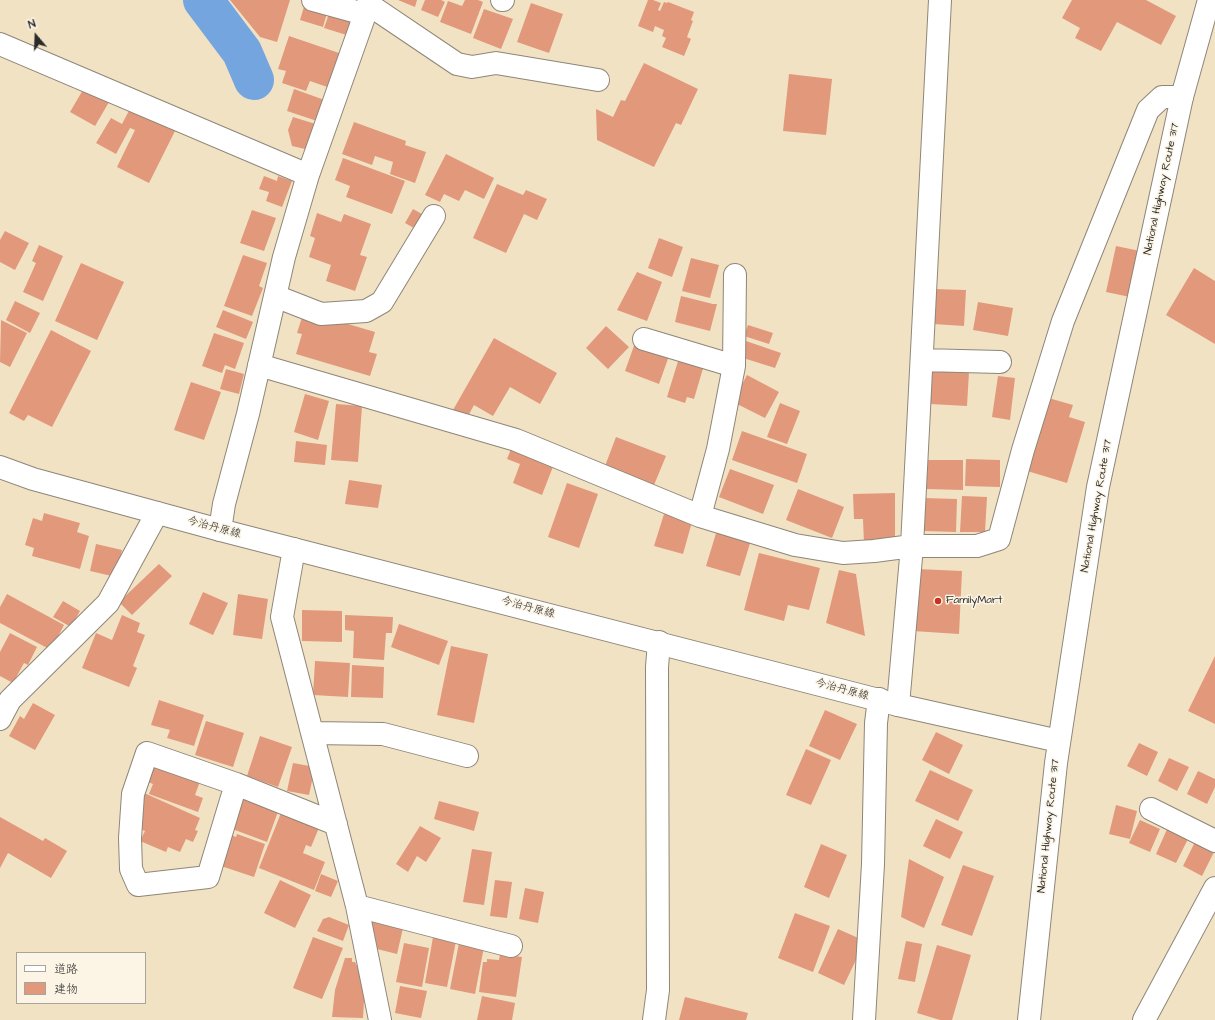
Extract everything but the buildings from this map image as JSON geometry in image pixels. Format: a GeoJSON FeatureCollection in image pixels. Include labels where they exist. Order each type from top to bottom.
{"type":"FeatureCollection","features":[{"type":"Feature","properties":{"kind":"main road"},"geometry":{"type":"LineString","coordinates":[[313,0],[367,6],[457,64],[472,67],[496,63],[598,80]]}},
{"type":"Feature","properties":{"kind":"main road"},"geometry":{"type":"LineString","coordinates":[[864,1020],[873,864],[876,723],[888,702],[912,546],[940,0]]}},
{"type":"Feature","properties":{"kind":"main road","name":"National Highway Route 317"},"geometry":{"type":"LineString","coordinates":[[1029,1020],[1059,741],[1098,487],[1182,97],[1209,0]]}},
{"type":"Feature","properties":{"kind":"main road"},"geometry":{"type":"LineString","coordinates":[[220,530],[224,504],[284,257],[308,175],[367,6]]}},
{"type":"Feature","properties":{"kind":"main road"},"geometry":{"type":"LineString","coordinates":[[0,44],[308,175]]}},
{"type":"Feature","properties":{"kind":"main road"},"geometry":{"type":"LineString","coordinates":[[259,365],[516,440],[700,516],[795,545],[843,552],[874,551],[912,546],[977,546],[999,539],[1023,450],[1062,321],[1148,110],[1162,97],[1182,97]]}},
{"type":"Feature","properties":{"kind":"main road"},"geometry":{"type":"LineString","coordinates":[[275,296],[321,314],[366,311],[382,302],[434,216]]}},
{"type":"Feature","properties":{"kind":"main road"},"geometry":{"type":"LineString","coordinates":[[700,516],[718,449],[734,366],[735,275]]}},
{"type":"Feature","properties":{"kind":"main road"},"geometry":{"type":"LineString","coordinates":[[644,338],[734,366]]}},
{"type":"Feature","properties":{"kind":"main road"},"geometry":{"type":"LineString","coordinates":[[922,360],[1000,362]]}},
{"type":"Feature","properties":{"kind":"main road","name":"今治丹原線"},"geometry":{"type":"LineString","coordinates":[[0,467],[33,479],[220,530],[888,702],[1059,741]]}},
{"type":"Feature","properties":{"kind":"main road"},"geometry":{"type":"LineString","coordinates":[[3,705],[108,603],[156,513]]}},
{"type":"Feature","properties":{"kind":"main road"},"geometry":{"type":"LineString","coordinates":[[294,549],[282,617],[357,906],[380,1020]]}},
{"type":"Feature","properties":{"kind":"main road"},"geometry":{"type":"LineString","coordinates":[[654,1020],[658,990],[657,667],[659,642]]}},
{"type":"Feature","properties":{"kind":"main road"},"geometry":{"type":"LineString","coordinates":[[312,733],[383,734],[467,756]]}},
{"type":"Feature","properties":{"kind":"main road"},"geometry":{"type":"LineString","coordinates":[[236,784],[208,877],[138,885],[131,869],[130,838],[133,794],[147,753],[236,784],[336,824]]}},
{"type":"Feature","properties":{"kind":"main road"},"geometry":{"type":"LineString","coordinates":[[1151,809],[1215,841]]}},
{"type":"Feature","properties":{"kind":"main road"},"geometry":{"type":"LineString","coordinates":[[1144,1020],[1215,888]]}},
{"type":"Feature","properties":{"kind":"main road"},"geometry":{"type":"LineString","coordinates":[[357,906],[511,946]]}},
{"type":"Feature","properties":{"kind":"waterway"},"geometry":{"type":"LineString","coordinates":[[203,0],[242,52],[254,80]]}},
{"type":"Feature","properties":{"kind":"place","name":"FamilyMart"},"geometry":{"type":"Point","coordinates":[938,601]}}]}
